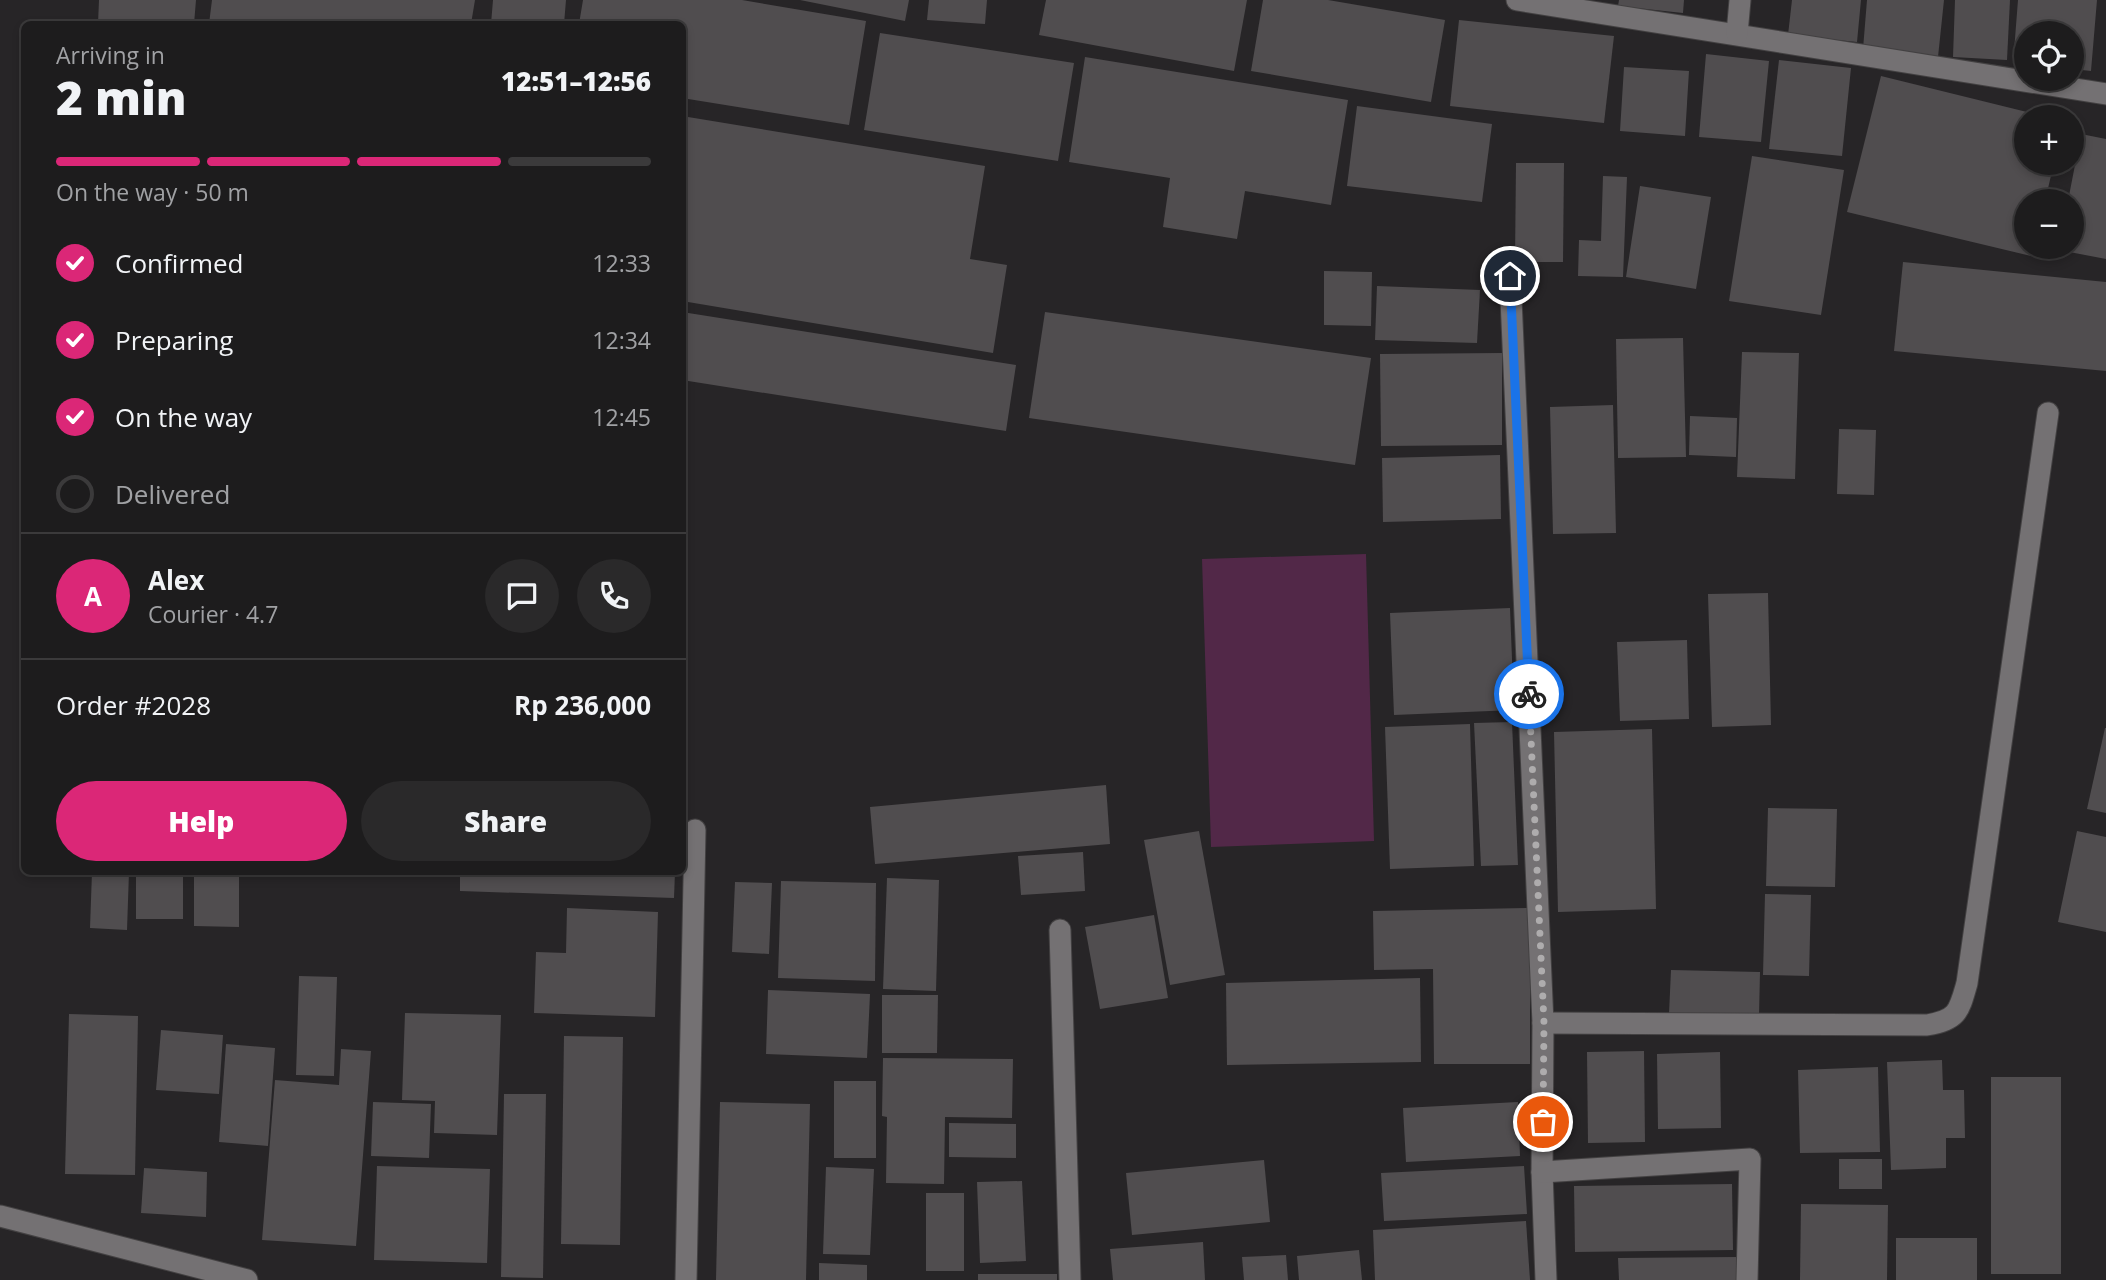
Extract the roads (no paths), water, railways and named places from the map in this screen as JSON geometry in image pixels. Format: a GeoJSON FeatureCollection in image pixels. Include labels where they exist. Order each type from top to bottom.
{"type":"FeatureCollection","features":[{"type":"Feature","properties":{"kind":"street"},"geometry":{"type":"LineString","coordinates":[[1517,0],[2106,94]]}},
{"type":"Feature","properties":{"kind":"street"},"geometry":{"type":"LineString","coordinates":[[1737,34],[1740,0]]}},
{"type":"Feature","properties":{"kind":"street"},"geometry":{"type":"LineString","coordinates":[[1510,276],[1544,1023],[1542,1172],[1546,1280]]}},
{"type":"Feature","properties":{"kind":"street"},"geometry":{"type":"LineString","coordinates":[[1544,1023],[1927,1025],[1945,1022],[1959,1009],[1968,983],[2048,413]]}},
{"type":"Feature","properties":{"kind":"street"},"geometry":{"type":"LineString","coordinates":[[686,1280],[695,830]]}},
{"type":"Feature","properties":{"kind":"street"},"geometry":{"type":"LineString","coordinates":[[1060,930],[1070,1280]]}},
{"type":"Feature","properties":{"kind":"street"},"geometry":{"type":"LineString","coordinates":[[1542,1172],[1750,1159],[1747,1280]]}},
{"type":"Feature","properties":{"kind":"street"},"geometry":{"type":"LineString","coordinates":[[0,1216],[247,1280]]}}]}
